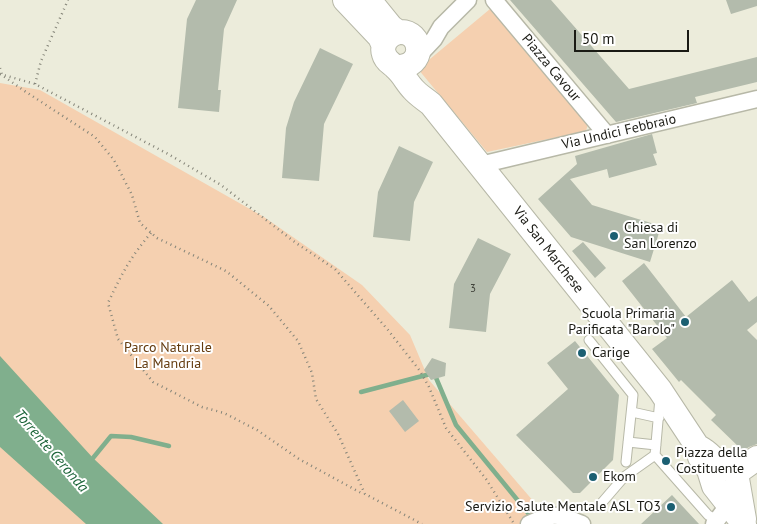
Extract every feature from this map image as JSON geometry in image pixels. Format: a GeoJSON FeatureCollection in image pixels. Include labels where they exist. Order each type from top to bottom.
{"type":"FeatureCollection","features":[{"type":"Feature","properties":{"kind":"street"},"geometry":{"type":"LineString","coordinates":[[345,0],[380,36],[403,50]]}},
{"type":"Feature","properties":{"kind":"street"},"geometry":{"type":"LineString","coordinates":[[370,0],[391,27],[403,50]]}},
{"type":"Feature","properties":{"kind":"street"},"geometry":{"type":"LineString","coordinates":[[403,50],[434,39],[440,27],[468,0]]}},
{"type":"Feature","properties":{"kind":"street","name":"Piazza Cavour"},"geometry":{"type":"LineString","coordinates":[[494,0],[607,135]]}},
{"type":"Feature","properties":{"kind":"street","name":"Via San Marchese"},"geometry":{"type":"LineString","coordinates":[[403,50],[431,104],[480,165],[607,343],[633,376],[660,390],[697,446],[706,451],[723,493],[744,524]]}},
{"type":"Feature","properties":{"kind":"street","name":"Via Undici Febbraio"},"geometry":{"type":"LineString","coordinates":[[480,165],[757,99]]}},
{"type":"Feature","properties":{"kind":"street"},"geometry":{"type":"LineString","coordinates":[[723,493],[757,458]]}},
{"type":"Feature","properties":{"kind":"street"},"geometry":{"type":"LineString","coordinates":[[536,521],[558,514],[582,524]]}},
{"type":"Feature","properties":{"kind":"lane"},"geometry":{"type":"LineString","coordinates":[[590,340],[607,343]]}},
{"type":"Feature","properties":{"kind":"lane"},"geometry":{"type":"LineString","coordinates":[[626,462],[632,412],[633,376]]}},
{"type":"Feature","properties":{"kind":"lane"},"geometry":{"type":"LineString","coordinates":[[599,506],[624,476],[655,450],[660,390]]}},
{"type":"Feature","properties":{"kind":"lane"},"geometry":{"type":"LineString","coordinates":[[632,412],[659,418]]}},
{"type":"Feature","properties":{"kind":"lane"},"geometry":{"type":"LineString","coordinates":[[628,442],[655,450],[708,515],[723,493]]}},
{"type":"Feature","properties":{"kind":"path"},"geometry":{"type":"LineString","coordinates":[[35,84],[41,61],[68,0]]}},
{"type":"Feature","properties":{"kind":"path"},"geometry":{"type":"LineString","coordinates":[[0,68],[1,74],[23,90],[95,137],[114,160],[132,195],[140,223],[157,238],[226,272],[270,306],[298,341],[312,373],[316,399],[338,434],[365,494]]}},
{"type":"Feature","properties":{"kind":"path"},"geometry":{"type":"LineString","coordinates":[[1,74],[35,84],[168,154],[221,185],[296,243],[335,269],[388,330],[420,371],[429,387],[446,428],[486,479],[514,524]]}},
{"type":"Feature","properties":{"kind":"path"},"geometry":{"type":"LineString","coordinates":[[152,232],[136,250],[126,266],[108,303],[118,339],[153,382],[202,407],[224,414],[257,430],[298,459],[422,524]]}},
{"type":"Feature","properties":{"kind":"green space"},"geometry":{"type":"Polygon","coordinates":[[[490,9],[590,117],[586,131],[487,152],[418,69],[490,9]]]}},
{"type":"Feature","properties":{"kind":"green space","name":"Parco Naturale La Mandria"},"geometry":{"type":"Polygon","coordinates":[[[0,83],[40,90],[264,217],[362,285],[410,335],[429,380],[553,524],[0,524],[0,83]]]}},
{"type":"Feature","properties":{"kind":"water","name":"Torrente Ceronda"},"geometry":{"type":"Polygon","coordinates":[[[0,356],[93,458],[163,524],[86,524],[0,447],[0,356]]]}},
{"type":"Feature","properties":{"kind":"building"},"geometry":{"type":"Polygon","coordinates":[[[196,0],[237,0],[224,29],[218,90],[221,90],[219,112],[178,108],[187,19],[196,0]]]}},
{"type":"Feature","properties":{"kind":"building"},"geometry":{"type":"Polygon","coordinates":[[[510,0],[551,0],[629,89],[757,57],[757,82],[695,97],[697,103],[616,122],[510,0]]]}},
{"type":"Feature","properties":{"kind":"building"},"geometry":{"type":"Polygon","coordinates":[[[726,0],[757,0],[757,6],[731,14],[726,0]]]}},
{"type":"Feature","properties":{"kind":"building"},"geometry":{"type":"Polygon","coordinates":[[[320,48],[353,64],[324,124],[319,181],[282,178],[286,128],[294,102],[320,48]]]}},
{"type":"Feature","properties":{"kind":"building","name":"Chiesa di San Lorenzo"},"geometry":{"type":"Polygon","coordinates":[[[652,134],[657,153],[653,154],[657,165],[609,178],[607,169],[570,179],[592,205],[661,226],[650,262],[571,237],[538,199],[577,164],[575,156],[652,134]]]}},
{"type":"Feature","properties":{"kind":"building"},"geometry":{"type":"Polygon","coordinates":[[[399,146],[433,162],[414,202],[410,241],[373,237],[378,192],[399,146]]]}},
{"type":"Feature","properties":{"kind":"building"},"geometry":{"type":"Polygon","coordinates":[[[478,238],[511,254],[490,294],[486,332],[449,328],[454,284],[478,238]]]}},
{"type":"Feature","properties":{"kind":"building"},"geometry":{"type":"Polygon","coordinates":[[[583,242],[606,268],[595,278],[572,251],[583,242]]]}},
{"type":"Feature","properties":{"kind":"building"},"geometry":{"type":"Polygon","coordinates":[[[644,263],[686,317],[732,280],[749,302],[757,296],[757,322],[747,330],[757,340],[757,444],[743,451],[711,420],[716,415],[681,380],[679,382],[652,349],[667,338],[622,281],[644,263]]]}},
{"type":"Feature","properties":{"kind":"building"},"geometry":{"type":"Polygon","coordinates":[[[575,341],[619,395],[613,460],[580,493],[573,493],[516,435],[568,389],[547,363],[575,341]]]}},
{"type":"Feature","properties":{"kind":"building"},"geometry":{"type":"Polygon","coordinates":[[[432,358],[446,363],[445,376],[431,380],[424,370],[432,358]]]}},
{"type":"Feature","properties":{"kind":"building"},"geometry":{"type":"Polygon","coordinates":[[[403,400],[419,421],[405,432],[389,411],[403,400]]]}},
{"type":"Feature","properties":{"kind":"building","name":"Servizio Salute Mentale ASL TO3"},"geometry":{"type":"Polygon","coordinates":[[[672,495],[699,524],[641,524],[672,495]]]}},
{"type":"Feature","properties":{"kind":"waterway"},"geometry":{"type":"LineString","coordinates":[[361,392],[434,373],[456,425],[533,519]]}},
{"type":"Feature","properties":{"kind":"waterway"},"geometry":{"type":"LineString","coordinates":[[93,458],[111,436],[131,437],[169,446]]}},
{"type":"Feature","properties":{"kind":"place","name":"Chiesa di San Lorenzo"},"geometry":{"type":"Point","coordinates":[614,236]}},
{"type":"Feature","properties":{"kind":"place","name":"Scuola Primaria Parificata \"Barolo\""},"geometry":{"type":"Point","coordinates":[685,322]}},
{"type":"Feature","properties":{"kind":"place","name":"Carige"},"geometry":{"type":"Point","coordinates":[582,353]}},
{"type":"Feature","properties":{"kind":"place","name":"Piazza della Costituente"},"geometry":{"type":"Point","coordinates":[666,461]}},
{"type":"Feature","properties":{"kind":"place","name":"Ekom"},"geometry":{"type":"Point","coordinates":[593,477]}},
{"type":"Feature","properties":{"kind":"place","name":"Servizio Salute Mentale ASL TO3"},"geometry":{"type":"Point","coordinates":[671,507]}}]}
